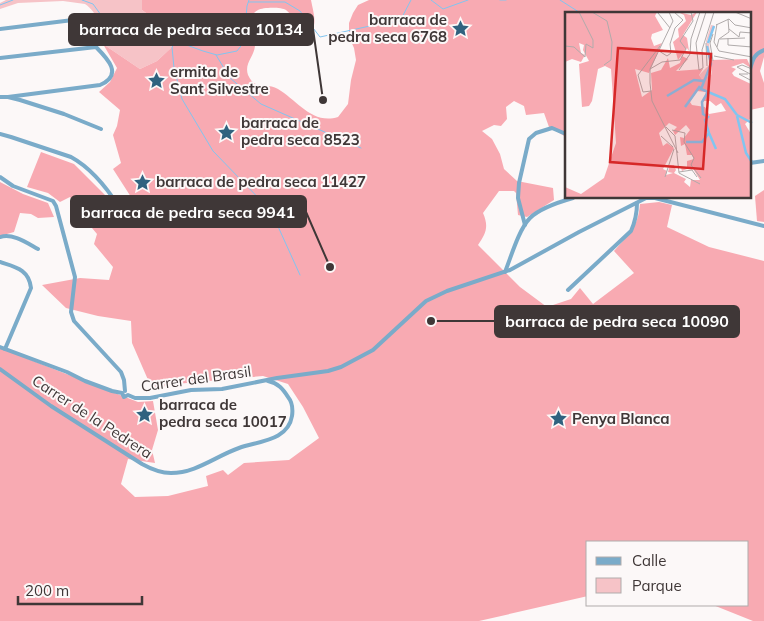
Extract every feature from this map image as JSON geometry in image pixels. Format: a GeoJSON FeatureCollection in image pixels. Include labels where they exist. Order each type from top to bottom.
{"type":"FeatureCollection","features":[{"type":"Feature","properties":{"kind":"street"},"geometry":{"type":"LineString","coordinates":[[0,30],[81,20]]}},
{"type":"Feature","properties":{"kind":"street"},"geometry":{"type":"LineString","coordinates":[[0,58],[96,47],[112,68],[110,78],[103,84],[0,98]]}},
{"type":"Feature","properties":{"kind":"street"},"geometry":{"type":"LineString","coordinates":[[752,63],[758,52],[764,50]]}},
{"type":"Feature","properties":{"kind":"street"},"geometry":{"type":"LineString","coordinates":[[8,97],[64,114],[101,129]]}},
{"type":"Feature","properties":{"kind":"street"},"geometry":{"type":"LineString","coordinates":[[525,225],[518,198],[528,139],[536,133],[552,128],[565,134]]}},
{"type":"Feature","properties":{"kind":"street"},"geometry":{"type":"LineString","coordinates":[[0,134],[78,160],[108,190],[119,207]]}},
{"type":"Feature","properties":{"kind":"street"},"geometry":{"type":"LineString","coordinates":[[0,177],[12,186],[53,201],[56,206],[75,277],[72,316],[78,326],[121,372],[124,380],[123,392]]}},
{"type":"Feature","properties":{"kind":"street"},"geometry":{"type":"LineString","coordinates":[[504,272],[530,218],[558,202],[569,199]]}},
{"type":"Feature","properties":{"kind":"street","name":"Carrer del Brasil"},"geometry":{"type":"LineString","coordinates":[[2,348],[29,356],[112,392],[123,392],[124,396],[135,398],[150,398],[191,390],[222,389],[328,371],[341,367],[373,350],[426,301],[447,291],[518,266],[605,218],[644,199]]}},
{"type":"Feature","properties":{"kind":"street"},"geometry":{"type":"LineString","coordinates":[[659,199],[764,226]]}},
{"type":"Feature","properties":{"kind":"street"},"geometry":{"type":"LineString","coordinates":[[568,290],[631,231],[636,217],[637,203]]}},
{"type":"Feature","properties":{"kind":"street"},"geometry":{"type":"LineString","coordinates":[[0,237],[11,236],[38,249]]}},
{"type":"Feature","properties":{"kind":"street"},"geometry":{"type":"LineString","coordinates":[[0,262],[22,270],[29,278],[31,288],[2,348]]}},
{"type":"Feature","properties":{"kind":"street","name":"Carrer de la Pedrera"},"geometry":{"type":"LineString","coordinates":[[0,369],[51,406],[142,464],[158,471],[170,473],[189,471],[203,466],[240,447],[268,440],[282,433],[290,423],[292,404],[278,384],[268,381]]}},
{"type":"Feature","properties":{"kind":"green space"},"geometry":{"type":"Polygon","coordinates":[[[6,0],[142,0],[142,10],[161,25],[172,47],[157,61],[140,69],[97,38],[95,15],[85,4],[63,1],[18,3],[0,9],[0,3],[6,0]]]}},
{"type":"Feature","properties":{"kind":"shaded area"},"geometry":{"type":"Polygon","coordinates":[[[142,0],[311,0],[314,23],[308,35],[303,33],[290,14],[284,9],[264,8],[257,10],[252,15],[255,46],[247,71],[254,83],[274,87],[313,115],[329,119],[338,117],[348,104],[356,60],[354,48],[349,37],[349,23],[358,5],[369,0],[764,0],[764,57],[760,71],[764,83],[764,107],[752,110],[752,12],[565,12],[565,136],[549,127],[544,113],[526,115],[524,106],[514,101],[506,107],[507,119],[501,126],[494,125],[482,131],[492,139],[500,154],[504,169],[517,181],[553,188],[554,200],[527,217],[518,215],[516,193],[514,191],[499,191],[483,213],[486,230],[478,245],[520,287],[547,307],[571,299],[580,288],[593,304],[634,273],[614,251],[635,225],[640,204],[659,202],[672,205],[667,227],[709,247],[764,261],[764,621],[753,621],[716,606],[749,606],[749,541],[586,541],[586,596],[479,621],[0,621],[0,348],[138,402],[153,401],[158,430],[152,450],[155,463],[128,459],[121,484],[135,497],[168,496],[208,486],[206,476],[223,470],[228,475],[244,463],[289,460],[319,438],[303,407],[288,384],[263,376],[176,384],[152,389],[132,343],[131,321],[98,316],[66,308],[42,285],[80,278],[109,280],[113,267],[94,244],[97,234],[82,216],[70,197],[60,202],[48,193],[27,187],[41,152],[74,164],[112,202],[106,210],[106,218],[131,224],[131,197],[113,169],[121,163],[113,135],[120,110],[99,92],[110,82],[117,68],[103,44],[140,69],[157,61],[172,47],[161,25],[142,10],[142,0]]]}},
{"type":"Feature","properties":{"kind":"shaded area"},"geometry":{"type":"Polygon","coordinates":[[[0,182],[23,194],[48,203],[54,217],[38,218],[31,214],[20,213],[14,232],[0,236],[0,182]]]}},
{"type":"Feature","properties":{"kind":"shaded area"},"geometry":{"type":"Polygon","coordinates":[[[764,190],[764,222],[757,221],[755,196],[764,190]]]}},
{"type":"Feature","properties":{"kind":"waterway"},"geometry":{"type":"LineString","coordinates":[[0,5],[13,0]]}},
{"type":"Feature","properties":{"kind":"waterway"},"geometry":{"type":"LineString","coordinates":[[82,0],[93,4],[101,15],[126,24],[157,26],[179,31],[184,44],[217,55],[237,51],[244,42],[249,0]]}},
{"type":"Feature","properties":{"kind":"waterway"},"geometry":{"type":"LineString","coordinates":[[249,2],[285,2],[300,11],[320,37],[388,22],[399,23],[411,0]]}},
{"type":"Feature","properties":{"kind":"waterway"},"geometry":{"type":"LineString","coordinates":[[431,0],[443,9],[468,0]]}},
{"type":"Feature","properties":{"kind":"waterway"},"geometry":{"type":"LineString","coordinates":[[500,0],[506,0]]}},
{"type":"Feature","properties":{"kind":"waterway"},"geometry":{"type":"LineString","coordinates":[[560,0],[579,12]]}},
{"type":"Feature","properties":{"kind":"waterway"},"geometry":{"type":"LineString","coordinates":[[181,37],[172,47],[174,68],[182,99],[213,151],[271,211],[300,275]]}},
{"type":"Feature","properties":{"kind":"waterway"},"geometry":{"type":"LineString","coordinates":[[216,55],[230,78],[261,104],[361,148]]}},
{"type":"Feature","properties":{"kind":"place","name":"barraca de pedra seca 6768"},"geometry":{"type":"Point","coordinates":[461,29]}},
{"type":"Feature","properties":{"kind":"place","name":"ermita de Sant Silvestre"},"geometry":{"type":"Point","coordinates":[156,81]}},
{"type":"Feature","properties":{"kind":"place","name":"barraca de pedra seca 10134"},"geometry":{"type":"Point","coordinates":[323,100]}},
{"type":"Feature","properties":{"kind":"place","name":"barraca de pedra seca 8523"},"geometry":{"type":"Point","coordinates":[227,132]}},
{"type":"Feature","properties":{"kind":"place","name":"barraca de pedra seca 11427"},"geometry":{"type":"Point","coordinates":[142,182]}},
{"type":"Feature","properties":{"kind":"place","name":"barraca de pedra seca 9941"},"geometry":{"type":"Point","coordinates":[330,267]}},
{"type":"Feature","properties":{"kind":"place","name":"barraca de pedra seca 10090"},"geometry":{"type":"Point","coordinates":[431,321]}},
{"type":"Feature","properties":{"kind":"place","name":"barraca de pedra seca 10017"},"geometry":{"type":"Point","coordinates":[145,414]}},
{"type":"Feature","properties":{"kind":"place","name":"Penya Blanca"},"geometry":{"type":"Point","coordinates":[558,419]}}]}
